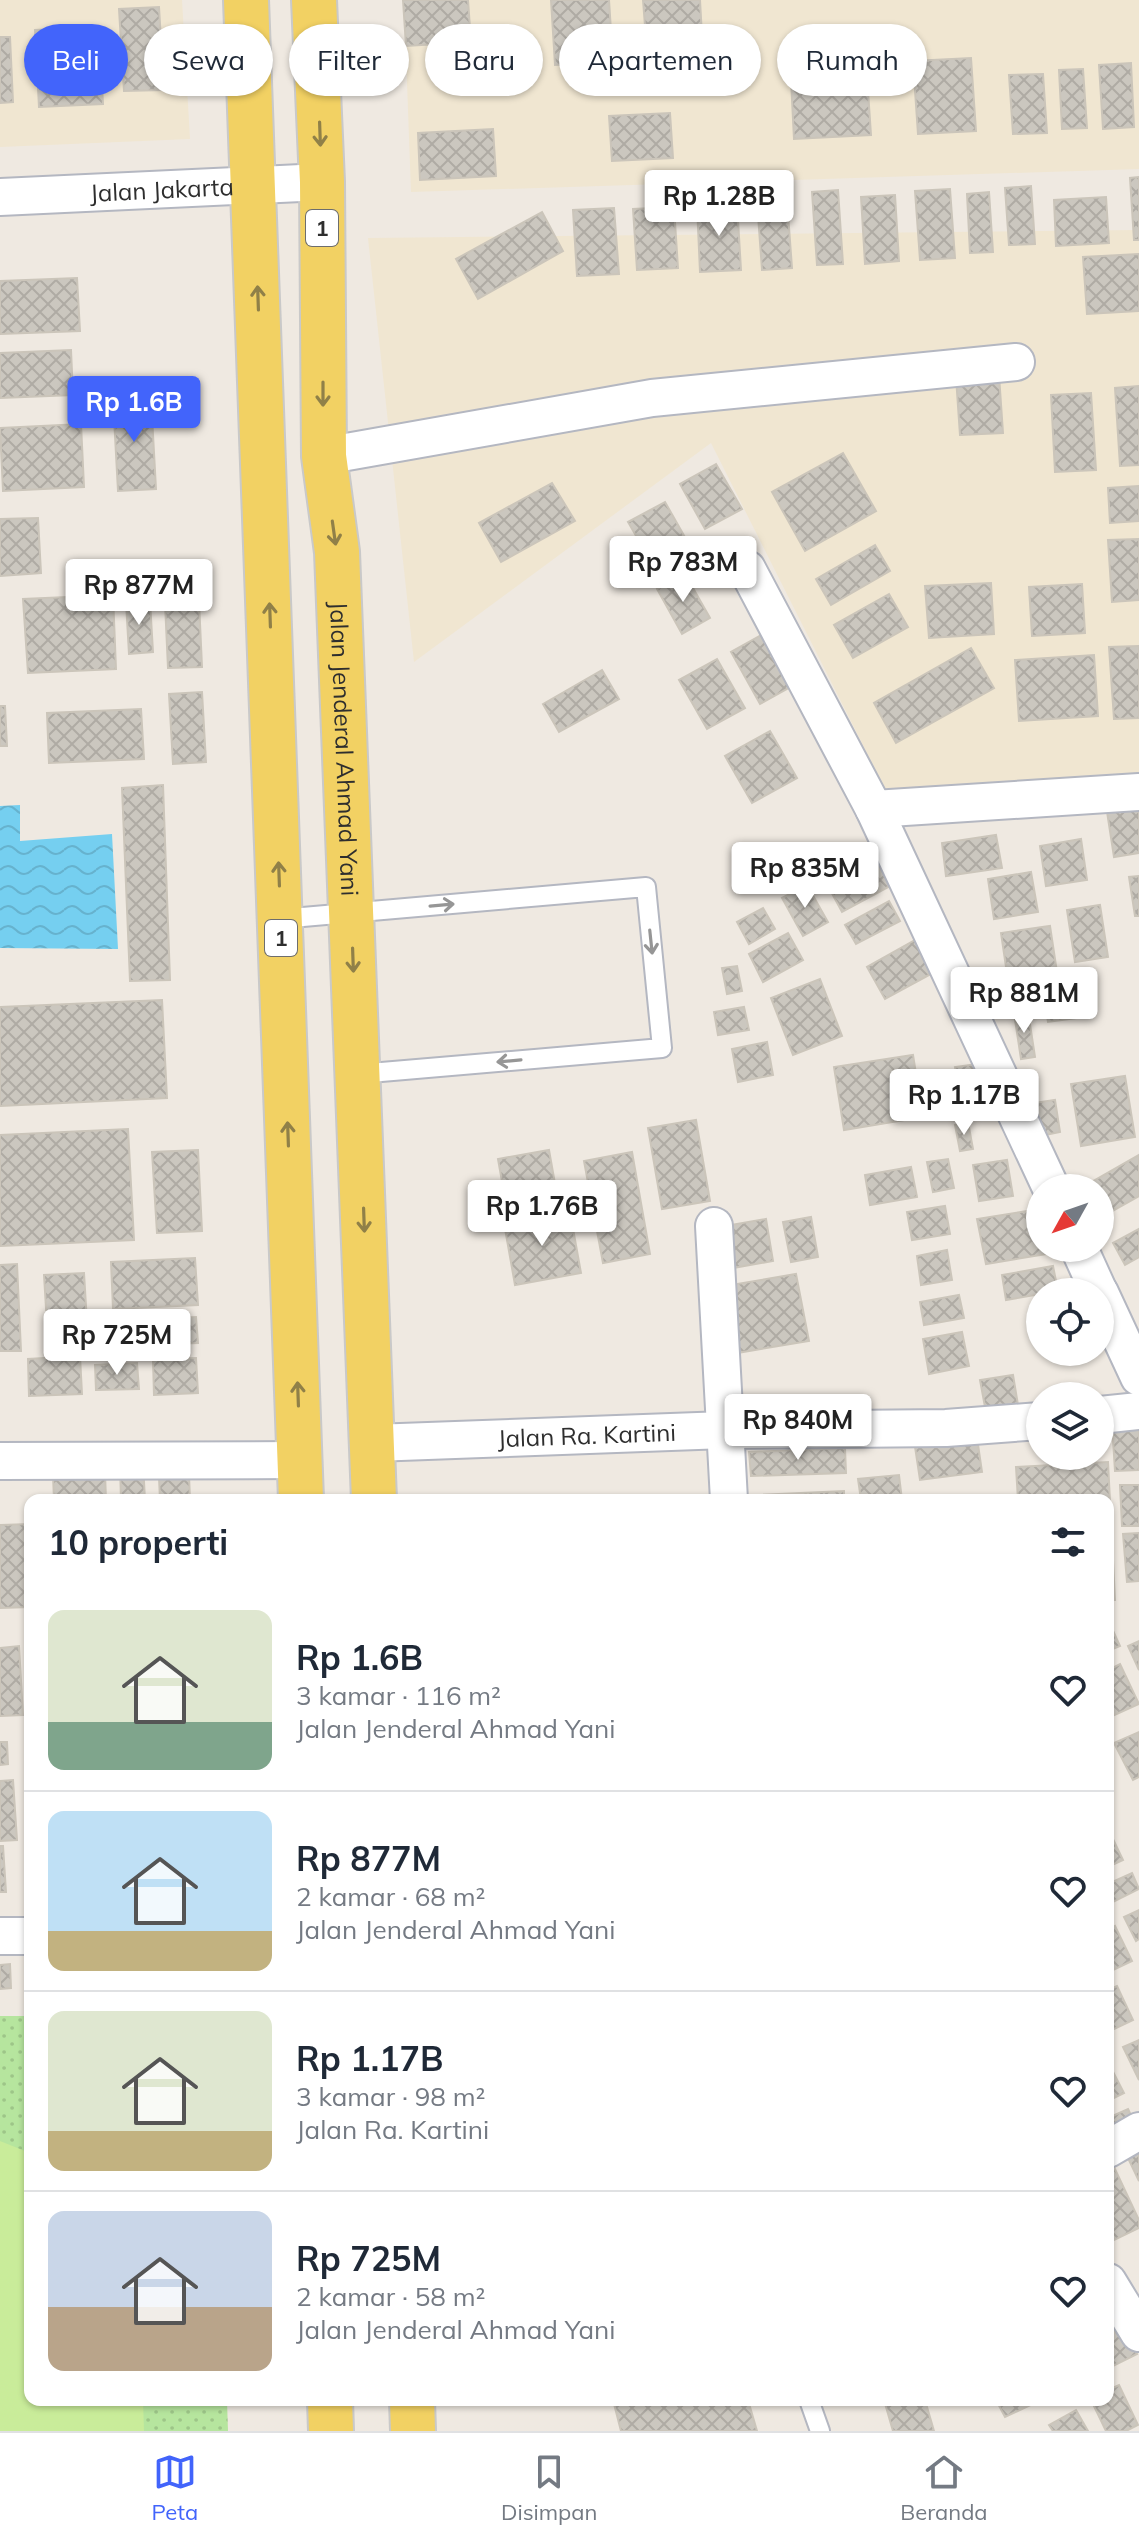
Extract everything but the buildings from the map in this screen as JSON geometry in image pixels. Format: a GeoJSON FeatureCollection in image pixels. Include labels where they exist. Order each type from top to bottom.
{"type":"FeatureCollection","features":[{"type":"Feature","properties":{"kind":"main road","name":"1"},"geometry":{"type":"LineString","coordinates":[[246,0],[300,1480]]}},
{"type":"Feature","properties":{"kind":"main road","name":"Jalan Jenderal Ahmad Yani"},"geometry":{"type":"LineString","coordinates":[[314,0],[322,182],[324,456],[337,552],[374,1494]]}},
{"type":"Feature","properties":{"kind":"main road"},"geometry":{"type":"LineString","coordinates":[[330,2406],[331,2431]]}},
{"type":"Feature","properties":{"kind":"main road"},"geometry":{"type":"LineString","coordinates":[[412,2406],[413,2431]]}},
{"type":"Feature","properties":{"kind":"street","name":"Jalan Jakarta"},"geometry":{"type":"LineString","coordinates":[[0,197],[254,188],[322,182]]}},
{"type":"Feature","properties":{"kind":"street"},"geometry":{"type":"LineString","coordinates":[[324,456],[652,398],[1016,362]]}},
{"type":"Feature","properties":{"kind":"street"},"geometry":{"type":"LineString","coordinates":[[747,569],[874,809],[1044,1174]]}},
{"type":"Feature","properties":{"kind":"street"},"geometry":{"type":"LineString","coordinates":[[874,809],[1139,792]]}},
{"type":"Feature","properties":{"kind":"street"},"geometry":{"type":"LineString","coordinates":[[714,1226],[729,1494]]}},
{"type":"Feature","properties":{"kind":"street"},"geometry":{"type":"LineString","coordinates":[[1114,1323],[1139,1377]]}},
{"type":"Feature","properties":{"kind":"street"},"geometry":{"type":"LineString","coordinates":[[1114,1414],[1139,1411]]}},
{"type":"Feature","properties":{"kind":"street","name":"Jalan Ra. Kartini"},"geometry":{"type":"LineString","coordinates":[[373,1443],[725,1430],[946,1428],[1026,1422]]}},
{"type":"Feature","properties":{"kind":"street"},"geometry":{"type":"LineString","coordinates":[[0,1461],[300,1480]]}},
{"type":"Feature","properties":{"kind":"street"},"geometry":{"type":"LineString","coordinates":[[0,1936],[24,1936]]}},
{"type":"Feature","properties":{"kind":"street"},"geometry":{"type":"LineString","coordinates":[[1114,2146],[1139,2131]]}},
{"type":"Feature","properties":{"kind":"street"},"geometry":{"type":"LineString","coordinates":[[1114,2292],[1139,2333]]}},
{"type":"Feature","properties":{"kind":"lane"},"geometry":{"type":"LineString","coordinates":[[280,919],[646,887],[662,1048],[358,1074]]}},
{"type":"Feature","properties":{"kind":"lane"},"geometry":{"type":"LineString","coordinates":[[811,2406],[820,2431]]}},
{"type":"Feature","properties":{"kind":"shaded area"},"geometry":{"type":"Polygon","coordinates":[[[0,0],[182,0],[183,24],[144,24],[144,96],[188,96],[190,139],[0,147],[0,0]]]}},
{"type":"Feature","properties":{"kind":"shaded area"},"geometry":{"type":"Polygon","coordinates":[[[404,0],[1139,0],[1139,169],[411,192],[409,24],[405,24],[404,0]]]}},
{"type":"Feature","properties":{"kind":"shaded area"},"geometry":{"type":"Polygon","coordinates":[[[1139,230],[1139,774],[886,791],[711,443],[414,662],[368,238],[1139,230]]]}},
{"type":"Feature","properties":{"kind":"green space"},"geometry":{"type":"Polygon","coordinates":[[[0,2016],[24,2016],[24,2406],[227,2406],[228,2431],[0,2431],[0,2016]]]}},
{"type":"Feature","properties":{"kind":"green space"},"geometry":{"type":"Polygon","coordinates":[[[0,2141],[24,2151],[24,2406],[143,2406],[144,2431],[0,2431],[0,2141]]]}},
{"type":"Feature","properties":{"kind":"water"},"geometry":{"type":"Polygon","coordinates":[[[20,805],[20,841],[112,834],[118,949],[0,948],[0,806],[20,805]]]}}]}
